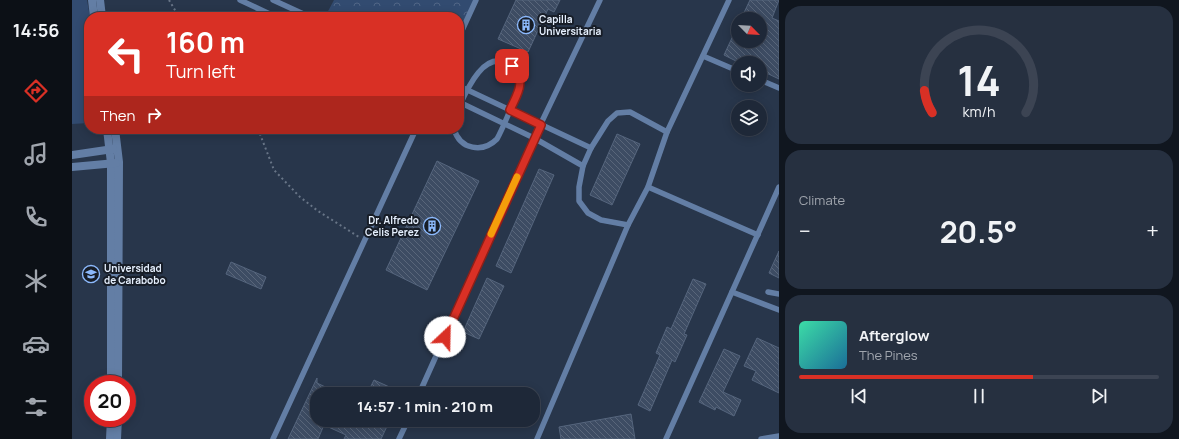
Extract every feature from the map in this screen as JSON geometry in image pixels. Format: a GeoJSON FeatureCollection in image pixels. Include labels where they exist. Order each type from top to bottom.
{"type":"FeatureCollection","features":[{"type":"Feature","properties":{"kind":"street"},"geometry":{"type":"LineString","coordinates":[[92,0],[93,12]]}},
{"type":"Feature","properties":{"kind":"street"},"geometry":{"type":"LineString","coordinates":[[100,0],[101,12]]}},
{"type":"Feature","properties":{"kind":"street"},"geometry":{"type":"LineString","coordinates":[[107,134],[109,150],[115,163],[118,375]]}},
{"type":"Feature","properties":{"kind":"street"},"geometry":{"type":"LineString","coordinates":[[111,375],[115,163],[118,148],[116,134]]}},
{"type":"Feature","properties":{"kind":"street"},"geometry":{"type":"LineString","coordinates":[[72,155],[118,148]]}},
{"type":"Feature","properties":{"kind":"street"},"geometry":{"type":"LineString","coordinates":[[72,167],[115,163]]}},
{"type":"Feature","properties":{"kind":"street"},"geometry":{"type":"LineString","coordinates":[[110,439],[111,427]]}},
{"type":"Feature","properties":{"kind":"street"},"geometry":{"type":"LineString","coordinates":[[118,427],[118,439]]}},
{"type":"Feature","properties":{"kind":"lane"},"geometry":{"type":"LineString","coordinates":[[240,0],[265,12]]}},
{"type":"Feature","properties":{"kind":"lane"},"geometry":{"type":"LineString","coordinates":[[273,0],[299,12]]}},
{"type":"Feature","properties":{"kind":"lane"},"geometry":{"type":"LineString","coordinates":[[464,26],[476,0]]}},
{"type":"Feature","properties":{"kind":"lane"},"geometry":{"type":"LineString","coordinates":[[422,387],[534,138],[600,0]]}},
{"type":"Feature","properties":{"kind":"lane"},"geometry":{"type":"LineString","coordinates":[[537,439],[628,225],[648,187],[666,132],[729,0]]}},
{"type":"Feature","properties":{"kind":"lane"},"geometry":{"type":"LineString","coordinates":[[703,56],[731,68]]}},
{"type":"Feature","properties":{"kind":"lane"},"geometry":{"type":"LineString","coordinates":[[456,134],[465,144],[479,148],[484,148],[494,143],[505,124],[519,90],[519,75],[508,63],[496,61],[485,65],[464,96]]}},
{"type":"Feature","properties":{"kind":"lane"},"geometry":{"type":"LineString","coordinates":[[767,83],[779,88]]}},
{"type":"Feature","properties":{"kind":"lane"},"geometry":{"type":"LineString","coordinates":[[464,88],[591,148]]}},
{"type":"Feature","properties":{"kind":"lane"},"geometry":{"type":"LineString","coordinates":[[464,106],[534,138],[583,166]]}},
{"type":"Feature","properties":{"kind":"lane"},"geometry":{"type":"LineString","coordinates":[[628,225],[601,220],[588,213],[579,201],[579,187],[583,166],[591,148],[608,121],[617,113],[630,112],[666,132]]}},
{"type":"Feature","properties":{"kind":"lane"},"geometry":{"type":"LineString","coordinates":[[273,439],[414,134]]}},
{"type":"Feature","properties":{"kind":"lane"},"geometry":{"type":"LineString","coordinates":[[648,187],[758,235]]}},
{"type":"Feature","properties":{"kind":"lane"},"geometry":{"type":"LineString","coordinates":[[666,439],[779,187]]}},
{"type":"Feature","properties":{"kind":"lane"},"geometry":{"type":"LineString","coordinates":[[732,292],[779,310]]}},
{"type":"Feature","properties":{"kind":"lane"},"geometry":{"type":"LineString","coordinates":[[768,292],[779,294]]}},
{"type":"Feature","properties":{"kind":"lane"},"geometry":{"type":"LineString","coordinates":[[399,439],[405,427]]}},
{"type":"Feature","properties":{"kind":"lane"},"geometry":{"type":"LineString","coordinates":[[761,439],[779,436]]}},
{"type":"Feature","properties":{"kind":"path"},"geometry":{"type":"LineString","coordinates":[[169,0],[176,12]]}},
{"type":"Feature","properties":{"kind":"path"},"geometry":{"type":"LineString","coordinates":[[260,134],[274,170],[300,197],[318,211],[365,241]]}},
{"type":"Feature","properties":{"kind":"green space"},"geometry":{"type":"Polygon","coordinates":[[[72,0],[87,0],[89,12],[84,12],[84,123],[72,124],[72,0]]]}},
{"type":"Feature","properties":{"kind":"green space"},"geometry":{"type":"Polygon","coordinates":[[[334,0],[474,0],[464,23],[464,12],[328,12],[334,0]]]}},
{"type":"Feature","properties":{"kind":"building","name":"Capilla Universitaria"},"geometry":{"type":"Polygon","coordinates":[[[516,0],[560,0],[554,12],[548,9],[528,52],[498,39],[516,0]]]}},
{"type":"Feature","properties":{"kind":"building"},"geometry":{"type":"Polygon","coordinates":[[[750,0],[779,0],[772,18],[779,21],[779,79],[767,73],[767,56],[731,56],[731,58],[724,55],[731,40],[731,48],[767,48],[767,12],[744,12],[750,0]]]}},
{"type":"Feature","properties":{"kind":"building"},"geometry":{"type":"Polygon","coordinates":[[[617,134],[640,144],[612,205],[590,195],[617,134]]]}},
{"type":"Feature","properties":{"kind":"building","name":"Dr. Alfredo Celis Perez"},"geometry":{"type":"Polygon","coordinates":[[[437,161],[479,181],[427,290],[386,270],[437,161]]]}},
{"type":"Feature","properties":{"kind":"building"},"geometry":{"type":"Polygon","coordinates":[[[539,169],[554,175],[511,273],[496,266],[539,169]]]}},
{"type":"Feature","properties":{"kind":"building"},"geometry":{"type":"Polygon","coordinates":[[[779,251],[779,278],[769,273],[779,251]]]}},
{"type":"Feature","properties":{"kind":"building"},"geometry":{"type":"Polygon","coordinates":[[[231,262],[266,277],[261,289],[226,274],[231,262]]]}},
{"type":"Feature","properties":{"kind":"building"},"geometry":{"type":"Polygon","coordinates":[[[487,278],[504,286],[479,339],[463,332],[487,278]]]}},
{"type":"Feature","properties":{"kind":"building"},"geometry":{"type":"Polygon","coordinates":[[[693,279],[706,284],[684,334],[687,335],[675,362],[672,360],[650,411],[638,405],[660,355],[656,353],[667,327],[671,329],[693,279]]]}},
{"type":"Feature","properties":{"kind":"building"},"geometry":{"type":"Polygon","coordinates":[[[757,338],[779,348],[779,393],[752,380],[756,371],[744,366],[757,338]]]}},
{"type":"Feature","properties":{"kind":"building"},"geometry":{"type":"Polygon","coordinates":[[[724,349],[740,356],[723,392],[741,400],[734,416],[716,407],[715,410],[699,402],[724,349]]]}},
{"type":"Feature","properties":{"kind":"building"},"geometry":{"type":"Polygon","coordinates":[[[317,378],[317,383],[325,387],[313,387],[317,378]]]}},
{"type":"Feature","properties":{"kind":"building"},"geometry":{"type":"Polygon","coordinates":[[[374,380],[390,387],[370,387],[374,380]]]}},
{"type":"Feature","properties":{"kind":"building"},"geometry":{"type":"Polygon","coordinates":[[[310,393],[310,427],[323,427],[318,439],[288,439],[310,393]]]}},
{"type":"Feature","properties":{"kind":"building"},"geometry":{"type":"Polygon","coordinates":[[[631,414],[635,439],[561,439],[559,427],[631,414]]]}},
{"type":"Feature","properties":{"kind":"building"},"geometry":{"type":"Polygon","coordinates":[[[328,427],[387,427],[381,439],[344,439],[346,435],[328,427]]]}},
{"type":"Feature","properties":{"kind":"slow traffic"},"geometry":{"type":"LineString","coordinates":[[491,234],[517,177]]}},
{"type":"Feature","properties":{"kind":"place","name":"Capilla Universitaria"},"geometry":{"type":"Point","coordinates":[526,25]}},
{"type":"Feature","properties":{"kind":"place","name":"Dr. Alfredo Celis Perez"},"geometry":{"type":"Point","coordinates":[432,226]}},
{"type":"Feature","properties":{"kind":"place","name":"Universidad de Carabobo"},"geometry":{"type":"Point","coordinates":[91,274]}},
{"type":"Feature","properties":{"kind":"route"},"geometry":{"type":"LineString","coordinates":[[445,337],[541,125],[510,110],[520,85],[519,75],[512,66]]}}]}
